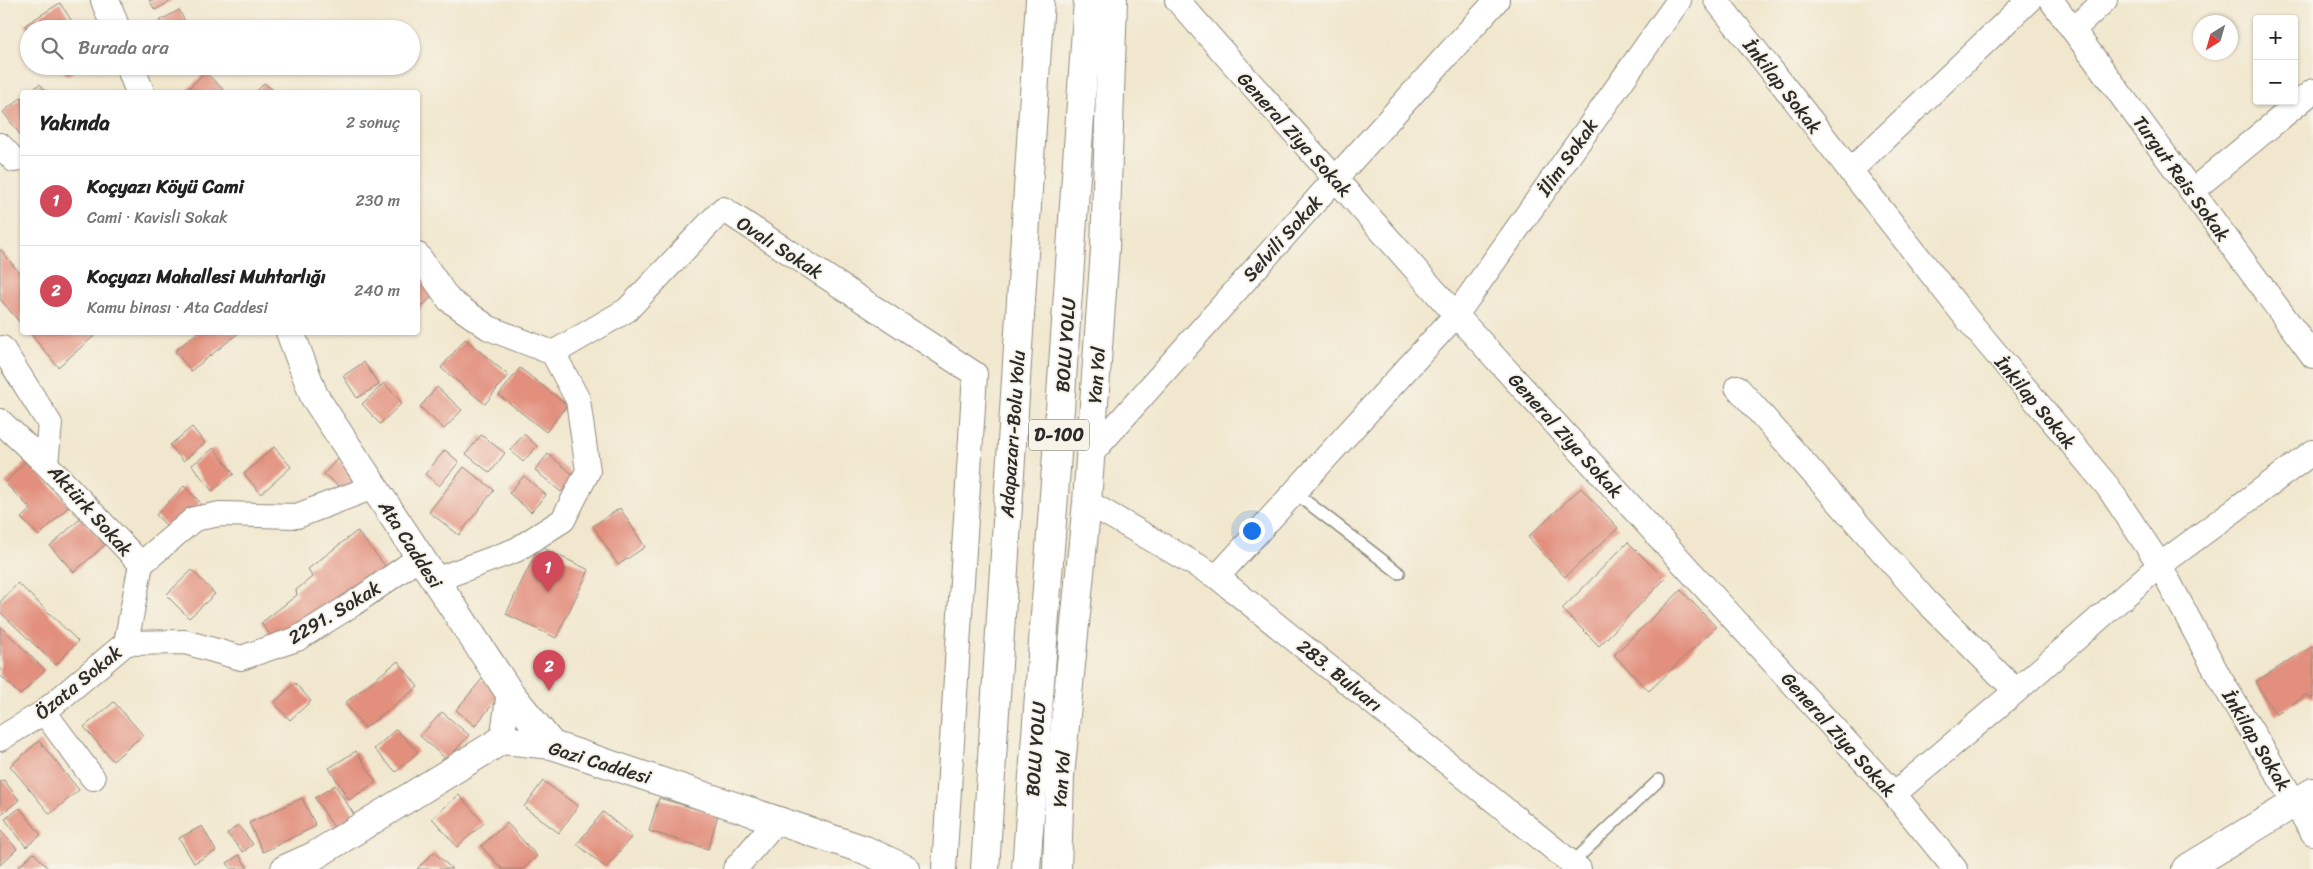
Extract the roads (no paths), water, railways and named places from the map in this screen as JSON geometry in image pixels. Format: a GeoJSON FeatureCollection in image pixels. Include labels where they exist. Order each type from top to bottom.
{"type":"FeatureCollection","features":[{"type":"Feature","properties":{"kind":"main road"},"geometry":{"type":"LineString","coordinates":[[105,0],[113,20]]}},
{"type":"Feature","properties":{"kind":"main road","name":"Adapazarı-Bolu Yolu"},"geometry":{"type":"LineString","coordinates":[[984,869],[1040,0]]}},
{"type":"Feature","properties":{"kind":"main road","name":"BOLU YOLU"},"geometry":{"type":"LineString","coordinates":[[1026,869],[1088,0]]}},
{"type":"Feature","properties":{"kind":"main road","name":"Yan Yol"},"geometry":{"type":"LineString","coordinates":[[1057,869],[1060,776],[1087,502],[1105,249],[1113,0]]}},
{"type":"Feature","properties":{"kind":"main road"},"geometry":{"type":"LineString","coordinates":[[133,75],[139,90]]}},
{"type":"Feature","properties":{"kind":"main road","name":"Ata Caddesi"},"geometry":{"type":"LineString","coordinates":[[291,335],[314,396],[509,692],[552,745]]}},
{"type":"Feature","properties":{"kind":"main road"},"geometry":{"type":"LineString","coordinates":[[285,869],[314,856],[502,740]]}},
{"type":"Feature","properties":{"kind":"main road","name":"Gazi Caddesi"},"geometry":{"type":"LineString","coordinates":[[502,740],[552,745],[865,850],[906,869]]}},
{"type":"Feature","properties":{"kind":"main road"},"geometry":{"type":"LineString","coordinates":[[2186,869],[2304,797]]}},
{"type":"Feature","properties":{"kind":"street","name":"General Ziya Sokak"},"geometry":{"type":"LineString","coordinates":[[1177,0],[1456,315],[1894,794],[1955,869]]}},
{"type":"Feature","properties":{"kind":"street","name":"Selvili Sokak"},"geometry":{"type":"LineString","coordinates":[[1090,455],[1335,179],[1498,0]]}},
{"type":"Feature","properties":{"kind":"street","name":"İlim Sokak"},"geometry":{"type":"LineString","coordinates":[[1217,577],[1456,315],[1679,0]]}},
{"type":"Feature","properties":{"kind":"street","name":"İnkilap Sokak"},"geometry":{"type":"LineString","coordinates":[[1716,0],[1968,320],[2108,487],[2160,565],[2219,677],[2304,797],[2313,833]]}},
{"type":"Feature","properties":{"kind":"street"},"geometry":{"type":"LineString","coordinates":[[1850,171],[2029,0]]}},
{"type":"Feature","properties":{"kind":"street","name":"Turgut Reis Sokak"},"geometry":{"type":"LineString","coordinates":[[2051,0],[2313,356]]}},
{"type":"Feature","properties":{"kind":"street"},"geometry":{"type":"LineString","coordinates":[[2073,30],[2105,0]]}},
{"type":"Feature","properties":{"kind":"street"},"geometry":{"type":"LineString","coordinates":[[2192,192],[2313,91]]}},
{"type":"Feature","properties":{"kind":"street","name":"Ovalı Sokak"},"geometry":{"type":"LineString","coordinates":[[553,353],[627,310],[723,210],[975,374],[944,869]]}},
{"type":"Feature","properties":{"kind":"street"},"geometry":{"type":"LineString","coordinates":[[420,257],[449,300],[489,328],[553,353],[578,400],[588,471],[563,520],[516,550],[435,580]]}},
{"type":"Feature","properties":{"kind":"street","name":"Aktürk Sokak"},"geometry":{"type":"LineString","coordinates":[[2,348],[50,424],[46,464],[141,564]]}},
{"type":"Feature","properties":{"kind":"street"},"geometry":{"type":"LineString","coordinates":[[1737,387],[1926,601],[2016,691]]}},
{"type":"Feature","properties":{"kind":"street"},"geometry":{"type":"LineString","coordinates":[[0,421],[46,464]]}},
{"type":"Feature","properties":{"kind":"street"},"geometry":{"type":"LineString","coordinates":[[1894,794],[2016,691],[2160,565],[2313,452]]}},
{"type":"Feature","properties":{"kind":"street"},"geometry":{"type":"LineString","coordinates":[[141,564],[194,519],[220,514],[296,516],[374,487]]}},
{"type":"Feature","properties":{"kind":"street","name":"283. Bulvarı"},"geometry":{"type":"LineString","coordinates":[[1087,502],[1217,577],[1576,866]]}},
{"type":"Feature","properties":{"kind":"street","name":"2291. Sokak"},"geometry":{"type":"LineString","coordinates":[[126,643],[185,642],[241,658],[297,638],[353,604],[420,558]]}},
{"type":"Feature","properties":{"kind":"street","name":"Özata Sokak"},"geometry":{"type":"LineString","coordinates":[[0,739],[44,712],[126,643],[141,564]]}},
{"type":"Feature","properties":{"kind":"street"},"geometry":{"type":"LineString","coordinates":[[502,740],[509,692]]}},
{"type":"Feature","properties":{"kind":"street"},"geometry":{"type":"LineString","coordinates":[[44,712],[93,778]]}},
{"type":"Feature","properties":{"kind":"street"},"geometry":{"type":"LineString","coordinates":[[735,869],[777,820]]}},
{"type":"Feature","properties":{"kind":"lane"},"geometry":{"type":"LineString","coordinates":[[1294,492],[1399,573]]}},
{"type":"Feature","properties":{"kind":"lane"},"geometry":{"type":"LineString","coordinates":[[1576,866],[1659,780]]}},
{"type":"Feature","properties":{"kind":"place","name":"Koçyazı Köyü Cami"},"geometry":{"type":"Point","coordinates":[548,592]}},
{"type":"Feature","properties":{"kind":"place","name":"Koçyazı Mahallesi Muhtarlığı"},"geometry":{"type":"Point","coordinates":[549,691]}}]}
